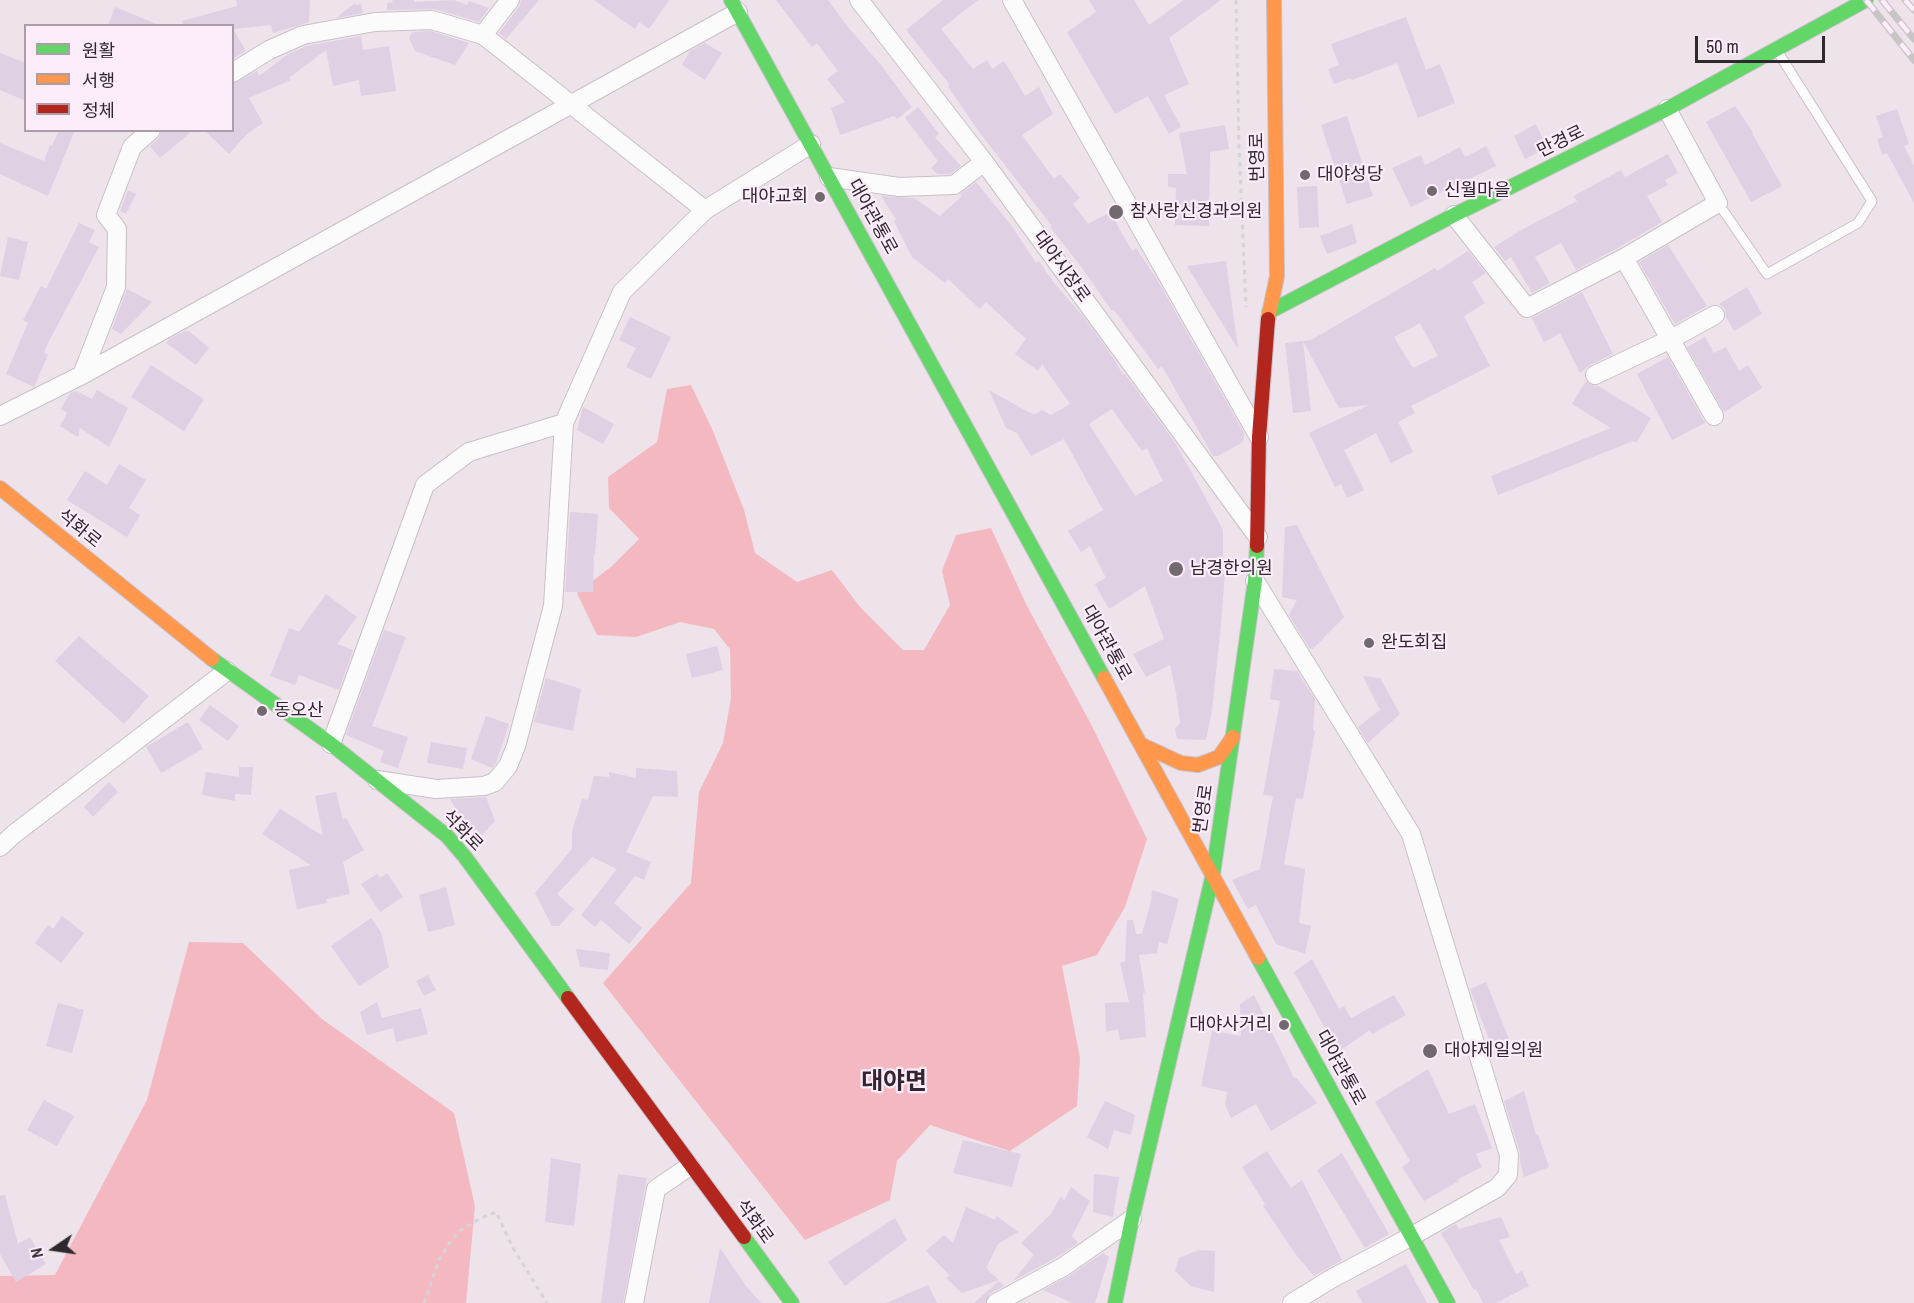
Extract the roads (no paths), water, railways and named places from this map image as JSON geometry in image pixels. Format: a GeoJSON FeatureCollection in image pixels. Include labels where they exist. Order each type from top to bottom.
{"type":"FeatureCollection","features":[{"type":"Feature","properties":{"kind":"main road","name":"번영로"},"geometry":{"type":"LineString","coordinates":[[1115,1303],[1132,1219],[1213,874],[1255,581],[1259,437],[1269,312],[1277,276],[1274,0]]}},
{"type":"Feature","properties":{"kind":"main road","name":"만경로"},"geometry":{"type":"LineString","coordinates":[[1269,312],[1454,215],[1667,109],[1866,0]]}},
{"type":"Feature","properties":{"kind":"main road","name":"대야관통로"},"geometry":{"type":"LineString","coordinates":[[735,6],[1448,1303]]}},
{"type":"Feature","properties":{"kind":"main road","name":"번영로"},"geometry":{"type":"LineString","coordinates":[[1261,36],[1265,274],[1269,312]]}},
{"type":"Feature","properties":{"kind":"main road","name":"석화로"},"geometry":{"type":"LineString","coordinates":[[0,488],[227,671],[331,744],[447,836],[465,856],[792,1303]]}},
{"type":"Feature","properties":{"kind":"main road"},"geometry":{"type":"LineString","coordinates":[[1142,745],[1181,763],[1198,765],[1219,757],[1233,737]]}},
{"type":"Feature","properties":{"kind":"street"},"geometry":{"type":"LineString","coordinates":[[483,34],[510,0]]}},
{"type":"Feature","properties":{"kind":"street","name":"대야시장로"},"geometry":{"type":"LineString","coordinates":[[859,0],[984,162],[1258,537]]}},
{"type":"Feature","properties":{"kind":"street"},"geometry":{"type":"LineString","coordinates":[[1012,0],[1259,437]]}},
{"type":"Feature","properties":{"kind":"street"},"geometry":{"type":"LineString","coordinates":[[0,416],[82,375],[571,104],[735,6]]}},
{"type":"Feature","properties":{"kind":"street"},"geometry":{"type":"LineString","coordinates":[[234,72],[269,50],[303,35],[375,22],[432,20],[483,34],[705,210]]}},
{"type":"Feature","properties":{"kind":"street"},"geometry":{"type":"LineString","coordinates":[[1454,215],[1527,308],[1624,258],[1718,202],[1667,109]]}},
{"type":"Feature","properties":{"kind":"street"},"geometry":{"type":"LineString","coordinates":[[82,375],[116,287],[117,229],[106,215],[132,147],[149,132]]}},
{"type":"Feature","properties":{"kind":"street"},"geometry":{"type":"LineString","coordinates":[[375,779],[436,789],[484,786],[495,782],[508,766],[516,746],[553,606],[564,423],[622,292],[705,210],[810,144]]}},
{"type":"Feature","properties":{"kind":"street"},"geometry":{"type":"LineString","coordinates":[[829,177],[898,187],[954,184],[984,162]]}},
{"type":"Feature","properties":{"kind":"street"},"geometry":{"type":"LineString","coordinates":[[1624,258],[1714,416]]}},
{"type":"Feature","properties":{"kind":"street"},"geometry":{"type":"LineString","coordinates":[[1595,375],[1715,315]]}},
{"type":"Feature","properties":{"kind":"street"},"geometry":{"type":"LineString","coordinates":[[331,744],[425,485],[469,452],[564,423]]}},
{"type":"Feature","properties":{"kind":"street"},"geometry":{"type":"LineString","coordinates":[[1255,581],[1411,834],[1509,1155],[1508,1175],[1497,1188],[1331,1279],[1292,1303]]}},
{"type":"Feature","properties":{"kind":"street"},"geometry":{"type":"LineString","coordinates":[[0,847],[227,671]]}},
{"type":"Feature","properties":{"kind":"street"},"geometry":{"type":"LineString","coordinates":[[634,1303],[656,1189],[690,1166]]}},
{"type":"Feature","properties":{"kind":"street"},"geometry":{"type":"LineString","coordinates":[[996,1303],[1062,1268],[1132,1219]]}},
{"type":"Feature","properties":{"kind":"lane"},"geometry":{"type":"LineString","coordinates":[[1718,202],[1767,274],[1858,223],[1872,201],[1776,49]]}},
{"type":"Feature","properties":{"kind":"railway"},"geometry":{"type":"LineString","coordinates":[[1866,0],[1914,60]]}},
{"type":"Feature","properties":{"kind":"railway"},"geometry":{"type":"LineString","coordinates":[[1882,0],[1914,39]]}},
{"type":"Feature","properties":{"kind":"railway"},"geometry":{"type":"LineString","coordinates":[[1905,0],[1914,10]]}},
{"type":"Feature","properties":{"kind":"place","name":"대야성당"},"geometry":{"type":"Point","coordinates":[1305,175]}},
{"type":"Feature","properties":{"kind":"place","name":"신월마을"},"geometry":{"type":"Point","coordinates":[1432,191]}},
{"type":"Feature","properties":{"kind":"place","name":"대야교회"},"geometry":{"type":"Point","coordinates":[820,197]}},
{"type":"Feature","properties":{"kind":"place","name":"참사랑신경과의원"},"geometry":{"type":"Point","coordinates":[1116,212]}},
{"type":"Feature","properties":{"kind":"place","name":"남경한의원"},"geometry":{"type":"Point","coordinates":[1176,569]}},
{"type":"Feature","properties":{"kind":"place","name":"완도회집"},"geometry":{"type":"Point","coordinates":[1369,643]}},
{"type":"Feature","properties":{"kind":"place","name":"동오산"},"geometry":{"type":"Point","coordinates":[262,711]}},
{"type":"Feature","properties":{"kind":"place","name":"대야사거리"},"geometry":{"type":"Point","coordinates":[1284,1025]}},
{"type":"Feature","properties":{"kind":"place","name":"대야제일의원"},"geometry":{"type":"Point","coordinates":[1430,1051]}},
{"type":"Feature","properties":{"kind":"district","name":"대야면"},"geometry":{"type":"Point","coordinates":[894,1083]}}]}
